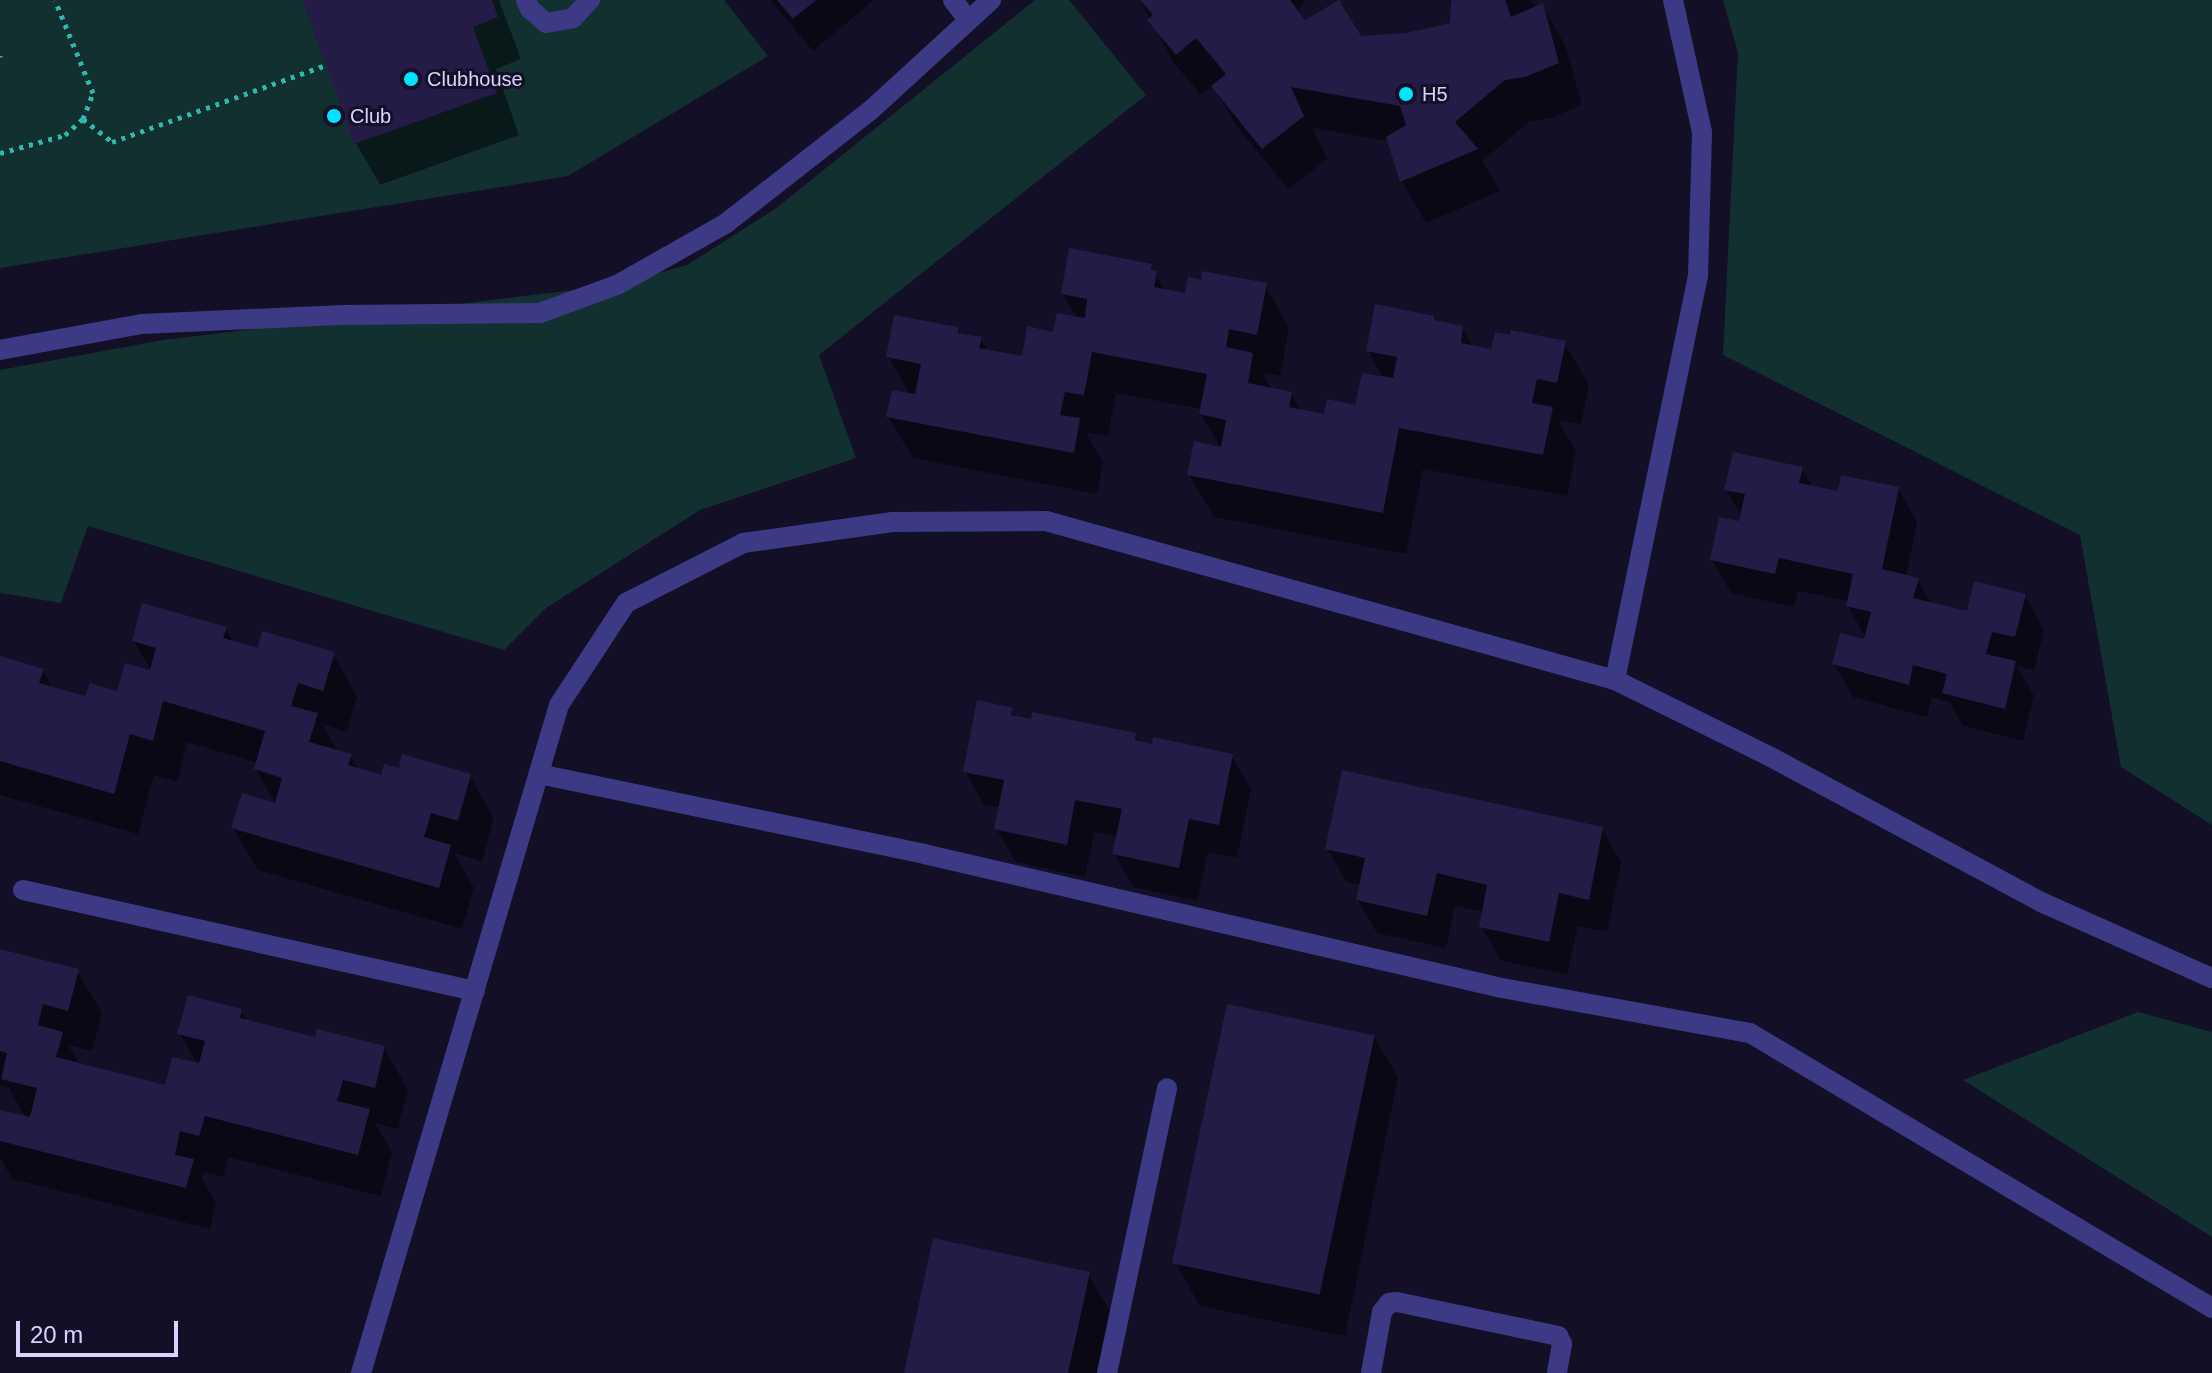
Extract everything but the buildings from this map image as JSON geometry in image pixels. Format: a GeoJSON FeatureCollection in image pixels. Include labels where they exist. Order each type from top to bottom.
{"type":"FeatureCollection","features":[{"type":"Feature","properties":{"kind":"street"},"geometry":{"type":"LineString","coordinates":[[526,0],[530,9],[546,23],[573,18],[590,0]]}},
{"type":"Feature","properties":{"kind":"street"},"geometry":{"type":"LineString","coordinates":[[953,0],[968,20]]}},
{"type":"Feature","properties":{"kind":"street"},"geometry":{"type":"LineString","coordinates":[[0,350],[142,324],[343,315],[540,313],[617,285],[725,224],[871,110],[991,0]]}},
{"type":"Feature","properties":{"kind":"street"},"geometry":{"type":"LineString","coordinates":[[1615,680],[1698,276],[1702,132],[1673,0]]}},
{"type":"Feature","properties":{"kind":"street"},"geometry":{"type":"LineString","coordinates":[[361,1373],[559,705],[626,603],[743,543],[893,522],[1046,521],[1615,680],[1767,755],[2041,902],[2212,978]]}},
{"type":"Feature","properties":{"kind":"street"},"geometry":{"type":"LineString","coordinates":[[539,774],[924,854],[1502,988],[1750,1033],[2212,1308]]}},
{"type":"Feature","properties":{"kind":"street"},"geometry":{"type":"LineString","coordinates":[[23,890],[475,991]]}},
{"type":"Feature","properties":{"kind":"street"},"geometry":{"type":"LineString","coordinates":[[1107,1373],[1167,1088]]}},
{"type":"Feature","properties":{"kind":"street"},"geometry":{"type":"LineString","coordinates":[[1371,1373],[1382,1312],[1389,1303],[1397,1302],[1558,1336],[1562,1344],[1557,1373]]}},
{"type":"Feature","properties":{"kind":"path"},"geometry":{"type":"LineString","coordinates":[[0,153],[65,135],[83,119],[93,93],[55,0]]}},
{"type":"Feature","properties":{"kind":"path"},"geometry":{"type":"LineString","coordinates":[[83,119],[112,142],[326,65]]}},
{"type":"Feature","properties":{"kind":"green space","name":"Club"},"geometry":{"type":"Polygon","coordinates":[[[0,0],[724,0],[768,56],[568,176],[0,268],[0,0]]]}},
{"type":"Feature","properties":{"kind":"green space"},"geometry":{"type":"Polygon","coordinates":[[[1035,0],[1069,0],[1146,95],[819,355],[856,458],[700,510],[546,608],[504,650],[88,526],[61,603],[0,593],[0,370],[163,340],[616,285],[687,265],[775,209],[1035,0]]]}},
{"type":"Feature","properties":{"kind":"green space"},"geometry":{"type":"Polygon","coordinates":[[[1723,0],[2212,0],[2212,825],[2121,767],[2080,535],[1723,355],[1738,53],[1723,0]]]}},
{"type":"Feature","properties":{"kind":"green space"},"geometry":{"type":"Polygon","coordinates":[[[2138,1012],[2212,1032],[2212,1237],[1963,1080],[2138,1012]]]}},
{"type":"Feature","properties":{"kind":"place","name":"Clubhouse"},"geometry":{"type":"Point","coordinates":[411,79]}},
{"type":"Feature","properties":{"kind":"place","name":"H5"},"geometry":{"type":"Point","coordinates":[1406,94]}},
{"type":"Feature","properties":{"kind":"place","name":"Club"},"geometry":{"type":"Point","coordinates":[334,116]}}]}
